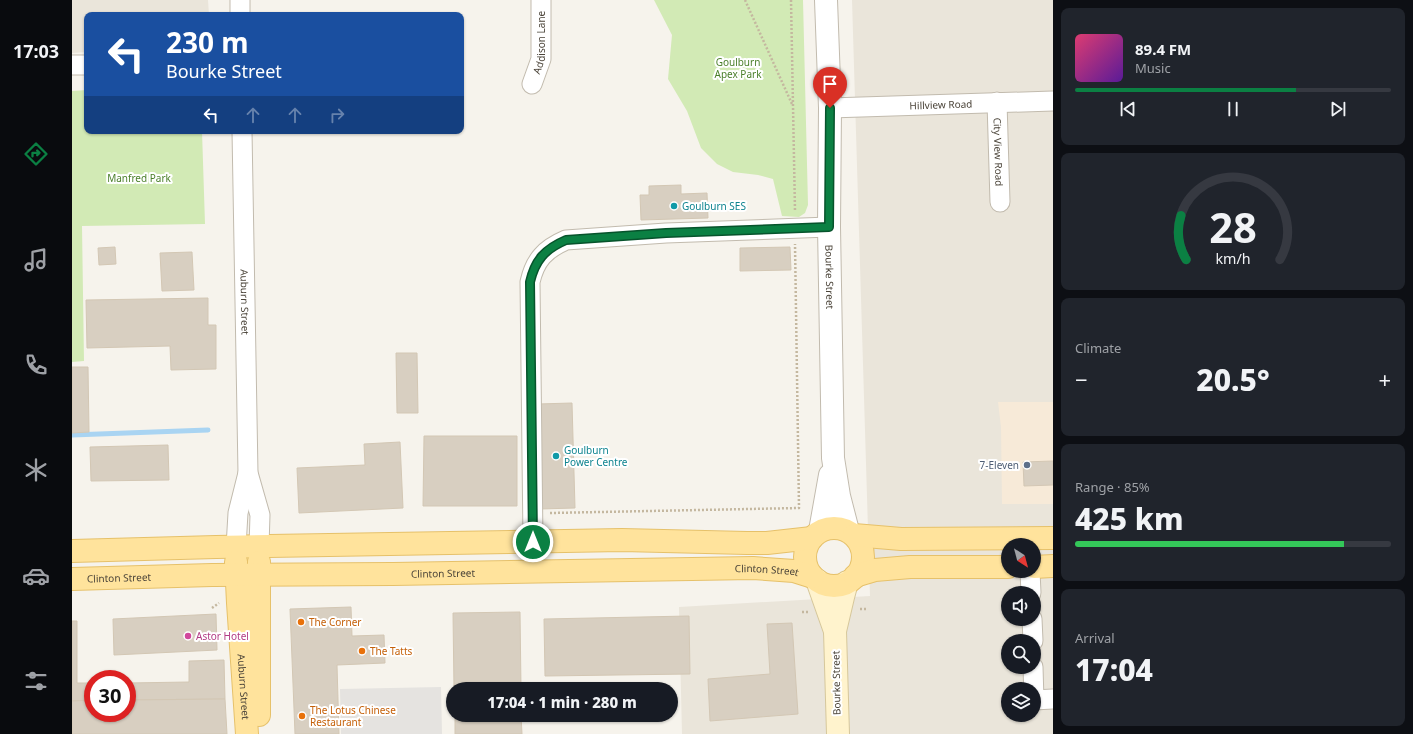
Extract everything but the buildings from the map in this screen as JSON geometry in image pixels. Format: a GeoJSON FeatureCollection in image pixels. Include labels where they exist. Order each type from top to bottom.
{"type":"FeatureCollection","features":[{"type":"Feature","properties":{"kind":"main road"},"geometry":{"type":"LineString","coordinates":[[72,552],[259,546],[629,540],[767,543],[816,534],[831,528],[843,529],[851,533],[859,541],[863,555],[863,563],[851,579]]}},
{"type":"Feature","properties":{"kind":"main road"},"geometry":{"type":"LineString","coordinates":[[851,533],[913,539],[1053,538]]}},
{"type":"Feature","properties":{"kind":"main road"},"geometry":{"type":"LineString","coordinates":[[816,534],[808,544],[805,558],[806,565],[815,579],[826,585],[832,586],[875,570],[910,567],[1001,566]]}},
{"type":"Feature","properties":{"kind":"main road","name":"Auburn Street"},"geometry":{"type":"LineString","coordinates":[[259,546],[260,734]]}},
{"type":"Feature","properties":{"kind":"main road","name":"Auburn Street"},"geometry":{"type":"LineString","coordinates":[[236,547],[236,576],[247,734]]}},
{"type":"Feature","properties":{"kind":"main road"},"geometry":{"type":"LineString","coordinates":[[1041,566],[1053,566]]}},
{"type":"Feature","properties":{"kind":"main road","name":"Clinton Street"},"geometry":{"type":"LineString","coordinates":[[72,579],[754,568],[794,571],[815,579]]}},
{"type":"Feature","properties":{"kind":"main road","name":"Bourke Street"},"geometry":{"type":"LineString","coordinates":[[815,579],[835,632]]}},
{"type":"Feature","properties":{"kind":"main road","name":"Bourke Street"},"geometry":{"type":"LineString","coordinates":[[838,734],[835,632],[843,597],[851,579]]}},
{"type":"Feature","properties":{"kind":"street"},"geometry":{"type":"LineString","coordinates":[[240,0],[240,12]]}},
{"type":"Feature","properties":{"kind":"street","name":"Addison Lane"},"geometry":{"type":"LineString","coordinates":[[532,84],[541,60],[540,0]]}},
{"type":"Feature","properties":{"kind":"street","name":"Bourke Street"},"geometry":{"type":"LineString","coordinates":[[826,0],[830,108],[829,227],[833,458],[839,496],[851,533]]}},
{"type":"Feature","properties":{"kind":"street"},"geometry":{"type":"LineString","coordinates":[[72,65],[84,65]]}},
{"type":"Feature","properties":{"kind":"street","name":"Hillview Road"},"geometry":{"type":"LineString","coordinates":[[830,108],[1053,101]]}},
{"type":"Feature","properties":{"kind":"street","name":"City View Road"},"geometry":{"type":"LineString","coordinates":[[997,102],[1000,202]]}},
{"type":"Feature","properties":{"kind":"street","name":"Auburn Street"},"geometry":{"type":"LineString","coordinates":[[242,134],[248,473],[260,515],[259,546]]}},
{"type":"Feature","properties":{"kind":"street"},"geometry":{"type":"LineString","coordinates":[[533,542],[530,282],[533,270],[539,259],[556,244],[566,240],[666,233],[829,227]]}},
{"type":"Feature","properties":{"kind":"street","name":"Bourke Street"},"geometry":{"type":"LineString","coordinates":[[816,534],[833,458]]}},
{"type":"Feature","properties":{"kind":"street","name":"Auburn Street"},"geometry":{"type":"LineString","coordinates":[[236,547],[238,513],[248,473]]}},
{"type":"Feature","properties":{"kind":"street"},"geometry":{"type":"LineString","coordinates":[[1033,674],[1034,700],[1053,700]]}},
{"type":"Feature","properties":{"kind":"path"},"geometry":{"type":"LineString","coordinates":[[746,0],[793,106]]}},
{"type":"Feature","properties":{"kind":"path"},"geometry":{"type":"LineString","coordinates":[[533,513],[799,508],[791,0]]}},
{"type":"Feature","properties":{"kind":"path"},"geometry":{"type":"LineString","coordinates":[[212,608],[221,602]]}},
{"type":"Feature","properties":{"kind":"shaded area"},"geometry":{"type":"Polygon","coordinates":[[[72,0],[208,0],[209,12],[84,12],[84,52],[72,53],[72,0]]]}},
{"type":"Feature","properties":{"kind":"shaded area"},"geometry":{"type":"Polygon","coordinates":[[[852,0],[1053,0],[1053,734],[682,734],[679,607],[870,596],[852,0]]]}},
{"type":"Feature","properties":{"kind":"shaded area","name":"7-Eleven"},"geometry":{"type":"Polygon","coordinates":[[[998,402],[1053,402],[1053,504],[1002,504],[1001,427],[998,402]]]}},
{"type":"Feature","properties":{"kind":"shaded area"},"geometry":{"type":"Polygon","coordinates":[[[441,687],[442,734],[341,734],[340,689],[441,687]]]}},
{"type":"Feature","properties":{"kind":"green space","name":"Goulburn Apex Park"},"geometry":{"type":"Polygon","coordinates":[[[654,0],[803,0],[808,205],[805,213],[799,217],[782,216],[773,179],[758,175],[733,172],[717,164],[701,148],[687,111],[668,79],[672,35],[654,0]]]}},
{"type":"Feature","properties":{"kind":"green space","name":"Manfred Park"},"geometry":{"type":"Polygon","coordinates":[[[84,90],[84,134],[202,134],[205,224],[82,226],[84,361],[72,362],[72,91],[84,90]]]}},
{"type":"Feature","properties":{"kind":"waterway"},"geometry":{"type":"LineString","coordinates":[[72,435],[208,430]]}},
{"type":"Feature","properties":{"kind":"place","name":"Goulburn SES"},"geometry":{"type":"Point","coordinates":[674,206]}},
{"type":"Feature","properties":{"kind":"place","name":"Goulburn Power Centre"},"geometry":{"type":"Point","coordinates":[556,456]}},
{"type":"Feature","properties":{"kind":"place","name":"7-Eleven"},"geometry":{"type":"Point","coordinates":[1027,465]}},
{"type":"Feature","properties":{"kind":"place","name":"The Corner"},"geometry":{"type":"Point","coordinates":[301,622]}},
{"type":"Feature","properties":{"kind":"place","name":"Astor Hotel"},"geometry":{"type":"Point","coordinates":[188,636]}},
{"type":"Feature","properties":{"kind":"place","name":"The Tatts"},"geometry":{"type":"Point","coordinates":[362,651]}},
{"type":"Feature","properties":{"kind":"place","name":"The Lotus Chinese Restaurant"},"geometry":{"type":"Point","coordinates":[302,716]}},
{"type":"Feature","properties":{"kind":"route"},"geometry":{"type":"LineString","coordinates":[[533,542],[530,282],[533,270],[539,259],[556,244],[566,240],[666,233],[829,227],[830,108]]}}]}
